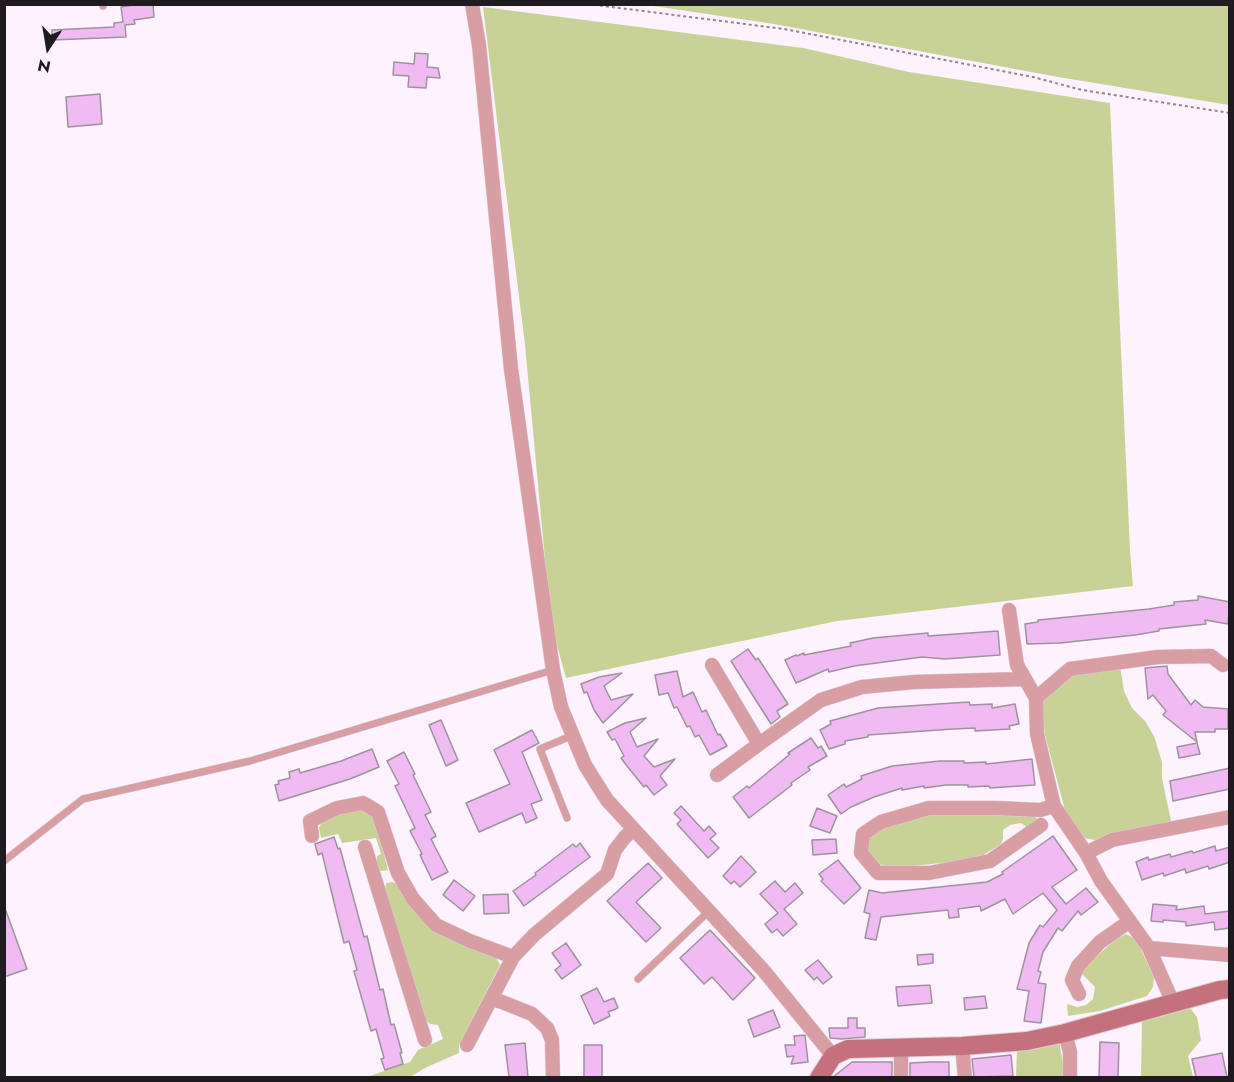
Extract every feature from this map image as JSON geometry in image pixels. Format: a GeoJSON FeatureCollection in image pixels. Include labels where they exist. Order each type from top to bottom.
{"type":"FeatureCollection","features":[{"type":"Feature","properties":{"kind":"street"},"geometry":{"type":"LineString","coordinates":[[472,4],[479,45],[511,369],[553,670],[561,707],[571,736],[585,765],[607,800],[764,971],[833,1056]]}},
{"type":"Feature","properties":{"kind":"street"},"geometry":{"type":"LineString","coordinates":[[1009,610],[1017,666],[1036,698],[1037,734],[1054,806],[1086,853],[1101,881],[1149,948],[1173,1003]]}},
{"type":"Feature","properties":{"kind":"street"},"geometry":{"type":"LineString","coordinates":[[1036,698],[1070,669],[1158,657],[1211,657],[1223,665]]}},
{"type":"Feature","properties":{"kind":"street"},"geometry":{"type":"LineString","coordinates":[[712,665],[759,744]]}},
{"type":"Feature","properties":{"kind":"street"},"geometry":{"type":"LineString","coordinates":[[717,775],[821,700],[862,687],[914,682],[1024,679]]}},
{"type":"Feature","properties":{"kind":"street"},"geometry":{"type":"LineString","coordinates":[[312,836],[310,821],[338,808],[363,803],[378,812],[398,873],[413,899],[436,925],[513,957]]}},
{"type":"Feature","properties":{"kind":"street"},"geometry":{"type":"LineString","coordinates":[[1041,825],[990,861],[929,873],[878,873],[861,853],[863,834],[881,822],[929,808],[1040,810],[1054,806]]}},
{"type":"Feature","properties":{"kind":"street"},"geometry":{"type":"LineString","coordinates":[[1086,853],[1112,840],[1230,817]]}},
{"type":"Feature","properties":{"kind":"street"},"geometry":{"type":"LineString","coordinates":[[467,1045],[513,957],[534,935],[607,874],[615,850],[624,837],[633,830]]}},
{"type":"Feature","properties":{"kind":"street"},"geometry":{"type":"LineString","coordinates":[[365,847],[425,1040]]}},
{"type":"Feature","properties":{"kind":"street"},"geometry":{"type":"LineString","coordinates":[[376,882],[398,873]]}},
{"type":"Feature","properties":{"kind":"street"},"geometry":{"type":"LineString","coordinates":[[1079,994],[1072,980],[1078,966],[1100,942],[1130,921]]}},
{"type":"Feature","properties":{"kind":"street"},"geometry":{"type":"LineString","coordinates":[[1149,948],[1230,955]]}},
{"type":"Feature","properties":{"kind":"street"},"geometry":{"type":"LineString","coordinates":[[819,1077],[833,1056],[848,1049],[962,1046],[1027,1041],[1230,989]]}},
{"type":"Feature","properties":{"kind":"street"},"geometry":{"type":"LineString","coordinates":[[491,999],[532,1014],[547,1028],[552,1040],[553,1077]]}},
{"type":"Feature","properties":{"kind":"street"},"geometry":{"type":"LineString","coordinates":[[1065,1033],[1070,1052],[1070,1077]]}},
{"type":"Feature","properties":{"kind":"street"},"geometry":{"type":"LineString","coordinates":[[962,1046],[965,1077]]}},
{"type":"Feature","properties":{"kind":"street"},"geometry":{"type":"LineString","coordinates":[[901,1048],[901,1077]]}},
{"type":"Feature","properties":{"kind":"lane"},"geometry":{"type":"LineString","coordinates":[[4,861],[83,799],[250,760],[553,670]]}},
{"type":"Feature","properties":{"kind":"lane"},"geometry":{"type":"LineString","coordinates":[[567,818],[540,749],[571,736]]}},
{"type":"Feature","properties":{"kind":"lane"},"geometry":{"type":"LineString","coordinates":[[638,979],[709,911]]}},
{"type":"Feature","properties":{"kind":"path"},"geometry":{"type":"LineString","coordinates":[[588,4],[784,29],[1033,77],[1082,90],[1230,113]]}},
{"type":"Feature","properties":{"kind":"green space"},"geometry":{"type":"Polygon","coordinates":[[[647,5],[1229,5],[1229,105],[1058,77],[774,24],[647,5]]]}},
{"type":"Feature","properties":{"kind":"green space"},"geometry":{"type":"Polygon","coordinates":[[[483,7],[803,48],[909,72],[1110,103],[1133,586],[837,621],[566,678],[551,624],[525,345],[483,7]]]}},
{"type":"Feature","properties":{"kind":"green space"},"geometry":{"type":"Polygon","coordinates":[[[1120,666],[1124,691],[1132,708],[1145,721],[1154,736],[1162,762],[1162,778],[1171,821],[1095,840],[1084,838],[1066,814],[1045,735],[1043,699],[1056,685],[1073,676],[1120,666]]]}},
{"type":"Feature","properties":{"kind":"green space"},"geometry":{"type":"Polygon","coordinates":[[[362,808],[375,818],[388,870],[381,871],[377,868],[377,856],[381,854],[376,838],[342,843],[338,834],[321,838],[319,828],[322,821],[340,813],[362,808]]]}},
{"type":"Feature","properties":{"kind":"green space"},"geometry":{"type":"Polygon","coordinates":[[[948,813],[1035,817],[1039,821],[1029,829],[1021,823],[1010,825],[1003,830],[1001,844],[977,859],[887,869],[872,858],[867,847],[869,838],[879,829],[928,815],[948,813]]]}},
{"type":"Feature","properties":{"kind":"green space"},"geometry":{"type":"Polygon","coordinates":[[[393,882],[399,886],[405,897],[496,957],[500,965],[459,1045],[459,1053],[410,1077],[364,1078],[410,1062],[418,1050],[443,1039],[438,1025],[430,1024],[423,1018],[385,889],[386,883],[393,882]]]}},
{"type":"Feature","properties":{"kind":"green space"},"geometry":{"type":"Polygon","coordinates":[[[1126,934],[1136,939],[1154,977],[1153,987],[1147,996],[1100,1011],[1068,1016],[1067,1004],[1077,1007],[1086,1005],[1093,999],[1095,987],[1082,974],[1087,965],[1116,939],[1126,934]]]}},
{"type":"Feature","properties":{"kind":"green space"},"geometry":{"type":"Polygon","coordinates":[[[1188,1005],[1197,1017],[1201,1040],[1188,1056],[1193,1077],[1141,1078],[1142,1018],[1188,1005]]]}},
{"type":"Feature","properties":{"kind":"green space"},"geometry":{"type":"Polygon","coordinates":[[[1059,1042],[1063,1077],[1016,1078],[1017,1049],[1059,1042]]]}},
{"type":"Feature","properties":{"kind":"building"},"geometry":{"type":"Polygon","coordinates":[[[153,4],[154,17],[134,20],[135,24],[125,25],[126,37],[52,40],[52,30],[114,27],[114,23],[123,22],[121,7],[153,4]]]}},
{"type":"Feature","properties":{"kind":"building"},"geometry":{"type":"Polygon","coordinates":[[[415,53],[428,54],[427,67],[438,68],[440,78],[427,77],[426,88],[408,87],[409,76],[393,75],[394,62],[414,64],[415,53]]]}},
{"type":"Feature","properties":{"kind":"building"},"geometry":{"type":"Polygon","coordinates":[[[100,94],[102,124],[68,127],[66,97],[100,94]]]}},
{"type":"Feature","properties":{"kind":"building"},"geometry":{"type":"Polygon","coordinates":[[[1198,596],[1230,602],[1228,624],[1205,620],[1206,624],[1159,629],[1159,631],[1135,635],[1027,644],[1025,624],[1038,622],[1038,620],[1149,609],[1174,605],[1174,602],[1198,600],[1198,596]]]}},
{"type":"Feature","properties":{"kind":"building"},"geometry":{"type":"Polygon","coordinates":[[[998,631],[1000,655],[945,659],[922,657],[854,666],[829,672],[828,669],[796,683],[785,660],[804,653],[804,655],[851,646],[850,643],[873,638],[928,633],[928,636],[998,631]]]}},
{"type":"Feature","properties":{"kind":"building"},"geometry":{"type":"Polygon","coordinates":[[[748,649],[756,660],[758,658],[788,704],[777,711],[780,717],[771,724],[731,661],[748,649]]]}},
{"type":"Feature","properties":{"kind":"building"},"geometry":{"type":"Polygon","coordinates":[[[1167,666],[1168,674],[1191,705],[1195,700],[1203,707],[1228,709],[1228,729],[1215,729],[1215,732],[1195,732],[1197,742],[1163,715],[1166,711],[1153,695],[1148,699],[1145,668],[1167,666]]]}},
{"type":"Feature","properties":{"kind":"building"},"geometry":{"type":"Polygon","coordinates":[[[677,671],[683,697],[693,692],[702,712],[706,710],[718,735],[720,734],[727,746],[710,755],[699,735],[695,737],[677,707],[674,708],[668,693],[659,695],[655,675],[677,671]]]}},
{"type":"Feature","properties":{"kind":"building"},"geometry":{"type":"Polygon","coordinates":[[[622,673],[604,686],[611,700],[633,694],[603,723],[594,710],[587,692],[584,693],[581,684],[599,677],[622,673]]]}},
{"type":"Feature","properties":{"kind":"building"},"geometry":{"type":"Polygon","coordinates":[[[969,702],[970,705],[992,704],[992,708],[1015,704],[1019,724],[1009,726],[1010,729],[975,731],[975,728],[868,735],[868,737],[845,741],[845,744],[829,749],[820,730],[831,724],[830,721],[878,708],[969,702]]]}},
{"type":"Feature","properties":{"kind":"building"},"geometry":{"type":"Polygon","coordinates":[[[646,718],[630,732],[637,747],[658,739],[644,756],[654,767],[675,759],[660,776],[667,785],[654,795],[646,785],[644,787],[621,758],[624,756],[615,739],[612,740],[607,732],[625,723],[646,718]]]}},
{"type":"Feature","properties":{"kind":"building"},"geometry":{"type":"Polygon","coordinates":[[[441,720],[458,760],[446,766],[429,725],[441,720]]]}},
{"type":"Feature","properties":{"kind":"building"},"geometry":{"type":"Polygon","coordinates":[[[532,730],[539,743],[522,752],[542,800],[531,804],[537,818],[526,823],[522,813],[479,832],[466,803],[510,784],[494,750],[532,730]]]}},
{"type":"Feature","properties":{"kind":"building"},"geometry":{"type":"Polygon","coordinates":[[[811,738],[818,748],[821,746],[827,756],[808,767],[810,770],[749,818],[733,797],[747,786],[749,788],[790,754],[788,753],[811,738]]]}},
{"type":"Feature","properties":{"kind":"building"},"geometry":{"type":"Polygon","coordinates":[[[1197,743],[1200,754],[1179,758],[1177,747],[1197,743]]]}},
{"type":"Feature","properties":{"kind":"building"},"geometry":{"type":"Polygon","coordinates":[[[372,749],[379,767],[350,779],[279,801],[275,785],[279,784],[278,781],[290,778],[289,772],[299,769],[300,773],[372,749]]]}},
{"type":"Feature","properties":{"kind":"building"},"geometry":{"type":"Polygon","coordinates":[[[404,752],[431,812],[425,815],[436,836],[431,839],[448,872],[432,880],[410,831],[415,828],[395,786],[399,784],[387,761],[404,752]]]}},
{"type":"Feature","properties":{"kind":"building"},"geometry":{"type":"Polygon","coordinates":[[[1032,759],[1035,785],[990,788],[989,786],[946,785],[902,790],[902,788],[874,797],[841,814],[828,795],[844,784],[846,787],[862,779],[861,776],[892,766],[940,761],[986,762],[986,764],[1032,759]]]}},
{"type":"Feature","properties":{"kind":"building"},"geometry":{"type":"Polygon","coordinates":[[[1230,768],[1230,789],[1173,801],[1170,781],[1230,768]]]}},
{"type":"Feature","properties":{"kind":"building"},"geometry":{"type":"Polygon","coordinates":[[[681,806],[704,831],[709,826],[716,834],[710,839],[719,848],[708,858],[677,824],[681,820],[674,813],[681,806]]]}},
{"type":"Feature","properties":{"kind":"building"},"geometry":{"type":"Polygon","coordinates":[[[817,808],[837,816],[830,833],[810,826],[817,808]]]}},
{"type":"Feature","properties":{"kind":"building"},"geometry":{"type":"Polygon","coordinates":[[[1053,836],[1077,870],[1052,887],[1066,904],[1086,888],[1098,902],[1081,915],[1078,911],[1062,931],[1058,928],[1043,952],[1038,971],[1041,972],[1038,983],[1046,984],[1041,1023],[1024,1021],[1029,991],[1017,989],[1029,943],[1040,925],[1043,927],[1057,910],[1043,893],[1013,914],[1005,899],[981,911],[980,906],[958,909],[959,917],[949,918],[948,910],[881,917],[876,940],[865,938],[870,914],[864,912],[869,890],[882,893],[987,882],[1003,874],[1002,872],[1053,836]]]}},
{"type":"Feature","properties":{"kind":"building"},"geometry":{"type":"Polygon","coordinates":[[[334,837],[338,849],[340,848],[364,937],[367,936],[380,990],[383,989],[391,1025],[394,1024],[402,1053],[400,1053],[403,1064],[385,1070],[376,1029],[371,1031],[354,971],[357,970],[349,941],[344,943],[322,853],[318,855],[315,844],[334,837]]]}},
{"type":"Feature","properties":{"kind":"building"},"geometry":{"type":"Polygon","coordinates":[[[836,839],[837,853],[813,855],[812,840],[836,839]]]}},
{"type":"Feature","properties":{"kind":"building"},"geometry":{"type":"Polygon","coordinates":[[[580,843],[590,857],[524,906],[513,891],[573,844],[576,847],[580,843]]]}},
{"type":"Feature","properties":{"kind":"building"},"geometry":{"type":"Polygon","coordinates":[[[1215,846],[1216,851],[1230,847],[1230,862],[1186,873],[1185,869],[1164,876],[1163,873],[1142,880],[1136,862],[1148,857],[1149,860],[1170,854],[1171,857],[1215,846]]]}},
{"type":"Feature","properties":{"kind":"building"},"geometry":{"type":"Polygon","coordinates":[[[741,856],[756,872],[740,887],[734,881],[731,884],[723,876],[741,856]]]}},
{"type":"Feature","properties":{"kind":"building"},"geometry":{"type":"Polygon","coordinates":[[[838,860],[861,888],[844,904],[821,881],[823,879],[819,874],[838,860]]]}},
{"type":"Feature","properties":{"kind":"building"},"geometry":{"type":"Polygon","coordinates":[[[648,863],[662,878],[636,902],[661,928],[646,942],[607,901],[648,863]]]}},
{"type":"Feature","properties":{"kind":"building"},"geometry":{"type":"Polygon","coordinates":[[[454,880],[475,896],[463,911],[443,895],[454,880]]]}},
{"type":"Feature","properties":{"kind":"building"},"geometry":{"type":"Polygon","coordinates":[[[775,881],[785,892],[795,883],[803,893],[784,909],[797,924],[783,936],[777,929],[772,933],[765,924],[778,913],[760,894],[775,881]]]}},
{"type":"Feature","properties":{"kind":"building"},"geometry":{"type":"Polygon","coordinates":[[[508,894],[509,913],[484,914],[483,895],[508,894]]]}},
{"type":"Feature","properties":{"kind":"building"},"geometry":{"type":"Polygon","coordinates":[[[1153,904],[1177,906],[1176,910],[1204,906],[1205,914],[1230,911],[1230,928],[1215,930],[1214,922],[1186,926],[1186,922],[1151,921],[1153,904]]]}},
{"type":"Feature","properties":{"kind":"building"},"geometry":{"type":"Polygon","coordinates":[[[6,911],[27,969],[4,977],[4,912],[6,911]]]}},
{"type":"Feature","properties":{"kind":"building"},"geometry":{"type":"Polygon","coordinates":[[[710,930],[755,978],[733,1000],[712,977],[704,984],[680,958],[710,930]]]}},
{"type":"Feature","properties":{"kind":"building"},"geometry":{"type":"Polygon","coordinates":[[[566,943],[581,965],[562,979],[555,970],[561,965],[552,953],[566,943]]]}},
{"type":"Feature","properties":{"kind":"building"},"geometry":{"type":"Polygon","coordinates":[[[933,954],[933,963],[918,965],[917,955],[933,954]]]}},
{"type":"Feature","properties":{"kind":"building"},"geometry":{"type":"Polygon","coordinates":[[[818,960],[832,977],[823,984],[817,977],[814,980],[805,970],[818,960]]]}},
{"type":"Feature","properties":{"kind":"building"},"geometry":{"type":"Polygon","coordinates":[[[930,985],[932,1003],[898,1006],[896,987],[930,985]]]}},
{"type":"Feature","properties":{"kind":"building"},"geometry":{"type":"Polygon","coordinates":[[[597,988],[604,1002],[614,998],[618,1008],[608,1012],[610,1016],[594,1024],[581,996],[597,988]]]}},
{"type":"Feature","properties":{"kind":"building"},"geometry":{"type":"Polygon","coordinates":[[[985,996],[987,1008],[965,1010],[964,998],[985,996]]]}},
{"type":"Feature","properties":{"kind":"building"},"geometry":{"type":"Polygon","coordinates":[[[773,1010],[780,1027],[754,1037],[748,1020],[773,1010]]]}},
{"type":"Feature","properties":{"kind":"building"},"geometry":{"type":"Polygon","coordinates":[[[848,1018],[857,1018],[857,1028],[865,1028],[865,1037],[830,1038],[829,1028],[848,1028],[848,1018]]]}},
{"type":"Feature","properties":{"kind":"building"},"geometry":{"type":"Polygon","coordinates":[[[805,1035],[808,1062],[791,1064],[794,1056],[787,1057],[785,1045],[795,1045],[794,1036],[805,1035]]]}},
{"type":"Feature","properties":{"kind":"building"},"geometry":{"type":"Polygon","coordinates":[[[1100,1042],[1119,1043],[1118,1077],[1099,1077],[1100,1042]]]}},
{"type":"Feature","properties":{"kind":"building"},"geometry":{"type":"Polygon","coordinates":[[[525,1043],[528,1077],[509,1077],[505,1045],[525,1043]]]}},
{"type":"Feature","properties":{"kind":"building"},"geometry":{"type":"Polygon","coordinates":[[[584,1045],[602,1045],[602,1077],[584,1077],[584,1045]]]}},
{"type":"Feature","properties":{"kind":"building"},"geometry":{"type":"Polygon","coordinates":[[[1222,1053],[1227,1077],[1196,1077],[1192,1059],[1222,1053]]]}},
{"type":"Feature","properties":{"kind":"building"},"geometry":{"type":"Polygon","coordinates":[[[1011,1055],[1013,1076],[974,1077],[972,1059],[1011,1055]]]}},
{"type":"Feature","properties":{"kind":"building"},"geometry":{"type":"Polygon","coordinates":[[[852,1062],[892,1062],[892,1077],[833,1077],[852,1062]]]}},
{"type":"Feature","properties":{"kind":"building"},"geometry":{"type":"Polygon","coordinates":[[[949,1062],[949,1077],[910,1077],[910,1063],[949,1062]]]}}]}
